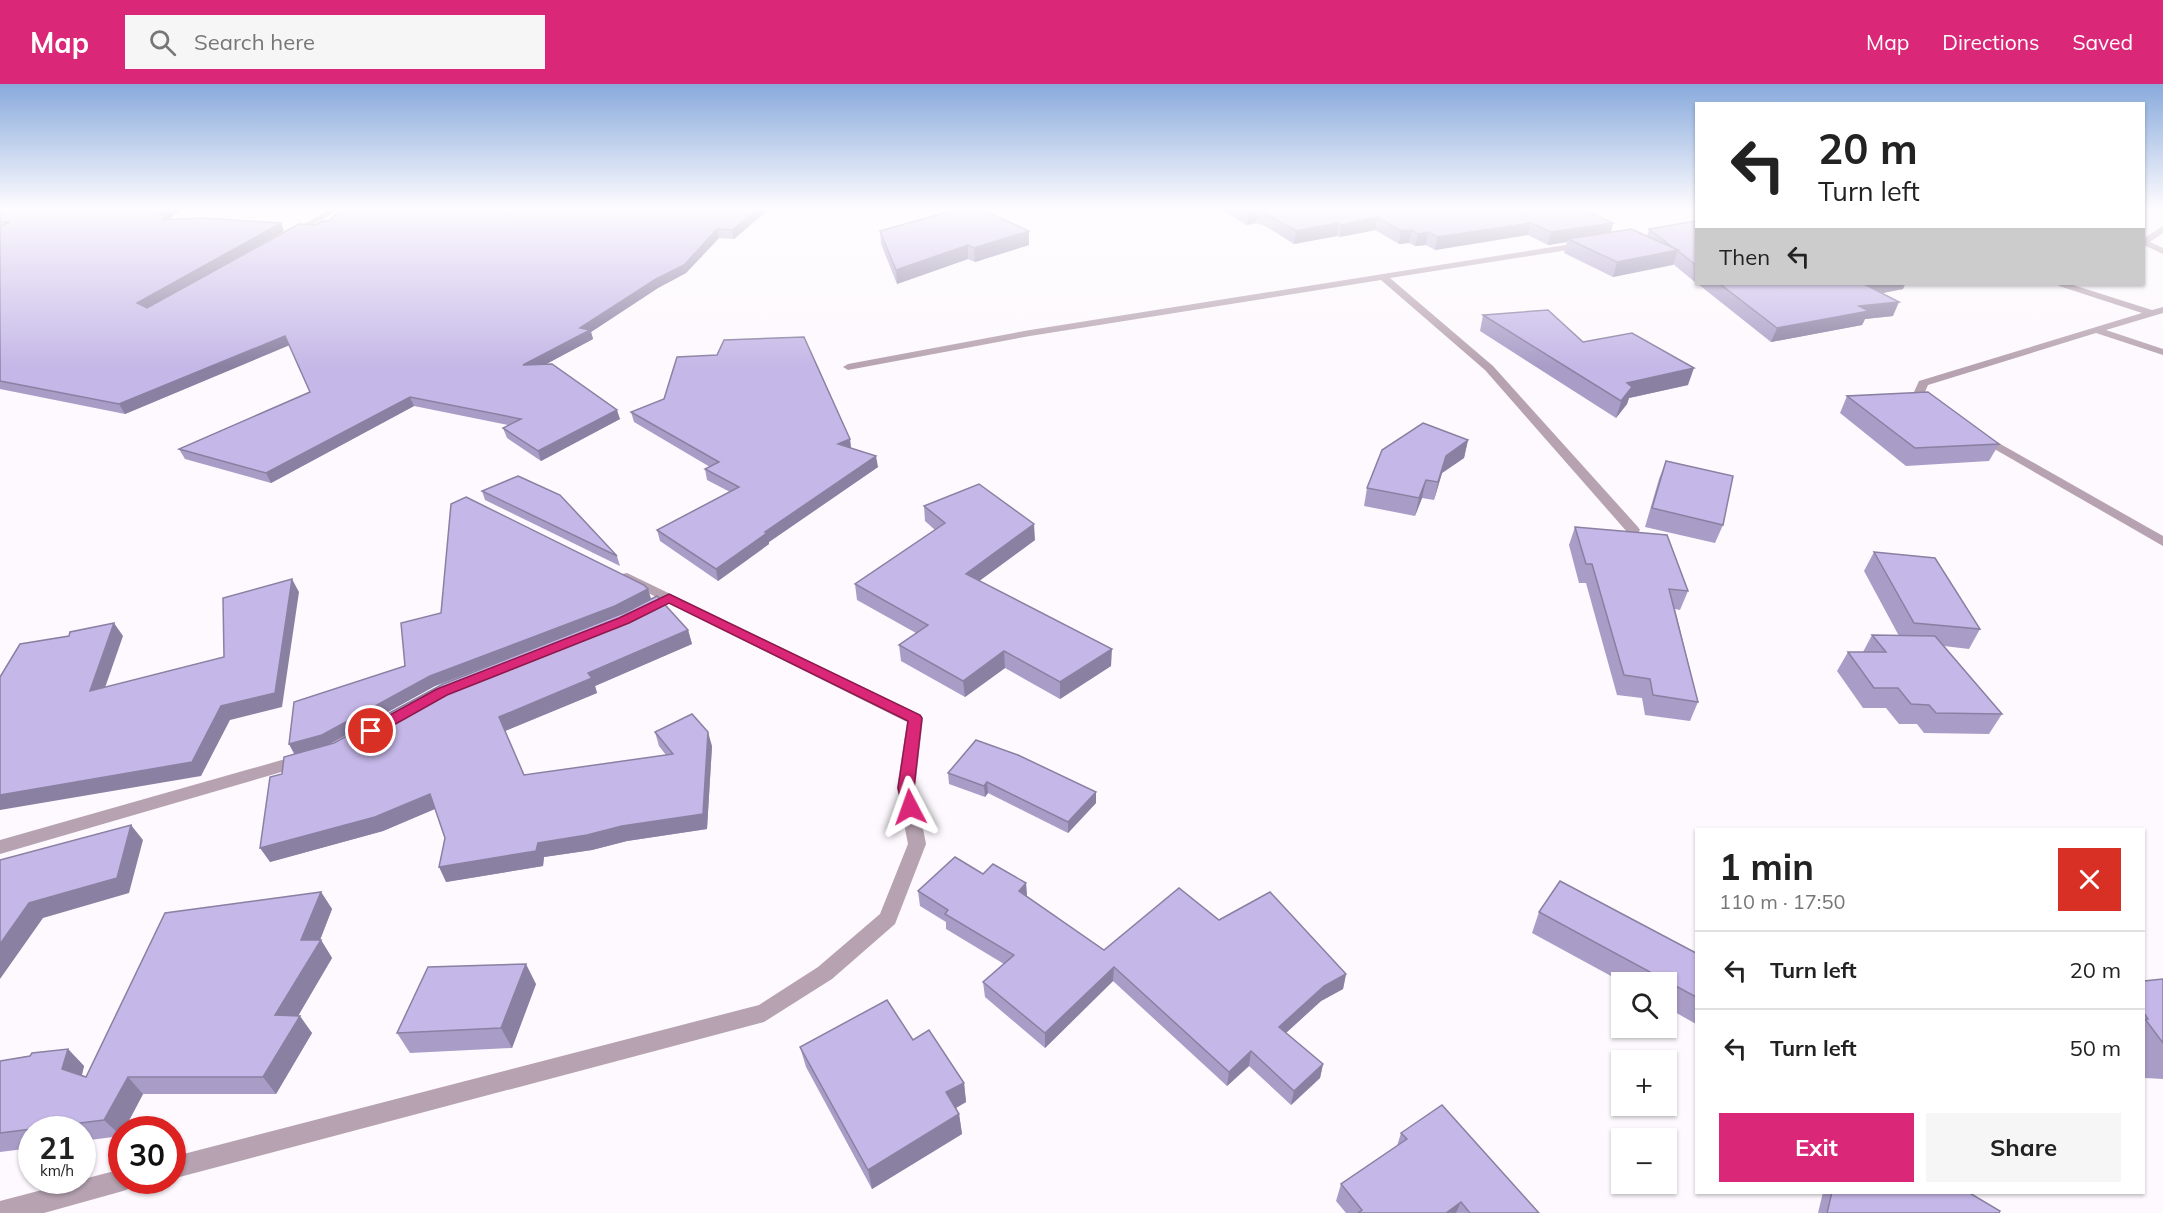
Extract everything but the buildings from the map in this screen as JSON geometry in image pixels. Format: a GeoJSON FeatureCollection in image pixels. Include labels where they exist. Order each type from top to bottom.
{"type":"FeatureCollection","features":[{"type":"Feature","properties":{"kind":"street"},"geometry":{"type":"LineString","coordinates":[[848,367],[1030,333],[1476,262]]}},
{"type":"Feature","properties":{"kind":"street"},"geometry":{"type":"LineString","coordinates":[[1382,276],[1489,368],[1633,530]]}},
{"type":"Feature","properties":{"kind":"street"},"geometry":{"type":"LineString","coordinates":[[2066,285],[2158,311]]}},
{"type":"Feature","properties":{"kind":"street"},"geometry":{"type":"LineString","coordinates":[[1943,414],[1928,404],[1919,392],[1923,383],[2158,311]]}},
{"type":"Feature","properties":{"kind":"street"},"geometry":{"type":"LineString","coordinates":[[2096,330],[2163,352]]}},
{"type":"Feature","properties":{"kind":"street"},"geometry":{"type":"LineString","coordinates":[[1971,431],[2163,542]]}},
{"type":"Feature","properties":{"kind":"street"},"geometry":{"type":"LineString","coordinates":[[186,1164],[764,1013],[825,973],[888,919],[917,844],[906,788],[915,718],[607,567]]}},
{"type":"Feature","properties":{"kind":"street"},"geometry":{"type":"LineString","coordinates":[[651,607],[669,598]]}},
{"type":"Feature","properties":{"kind":"street"},"geometry":{"type":"LineString","coordinates":[[0,847],[324,754]]}},
{"type":"Feature","properties":{"kind":"street"},"geometry":{"type":"LineString","coordinates":[[0,1213],[108,1184]]}},
{"type":"Feature","properties":{"kind":"route"},"geometry":{"type":"LineString","coordinates":[[371,731],[442,692],[624,621],[669,598],[915,718],[906,788],[910,807]]}}]}
